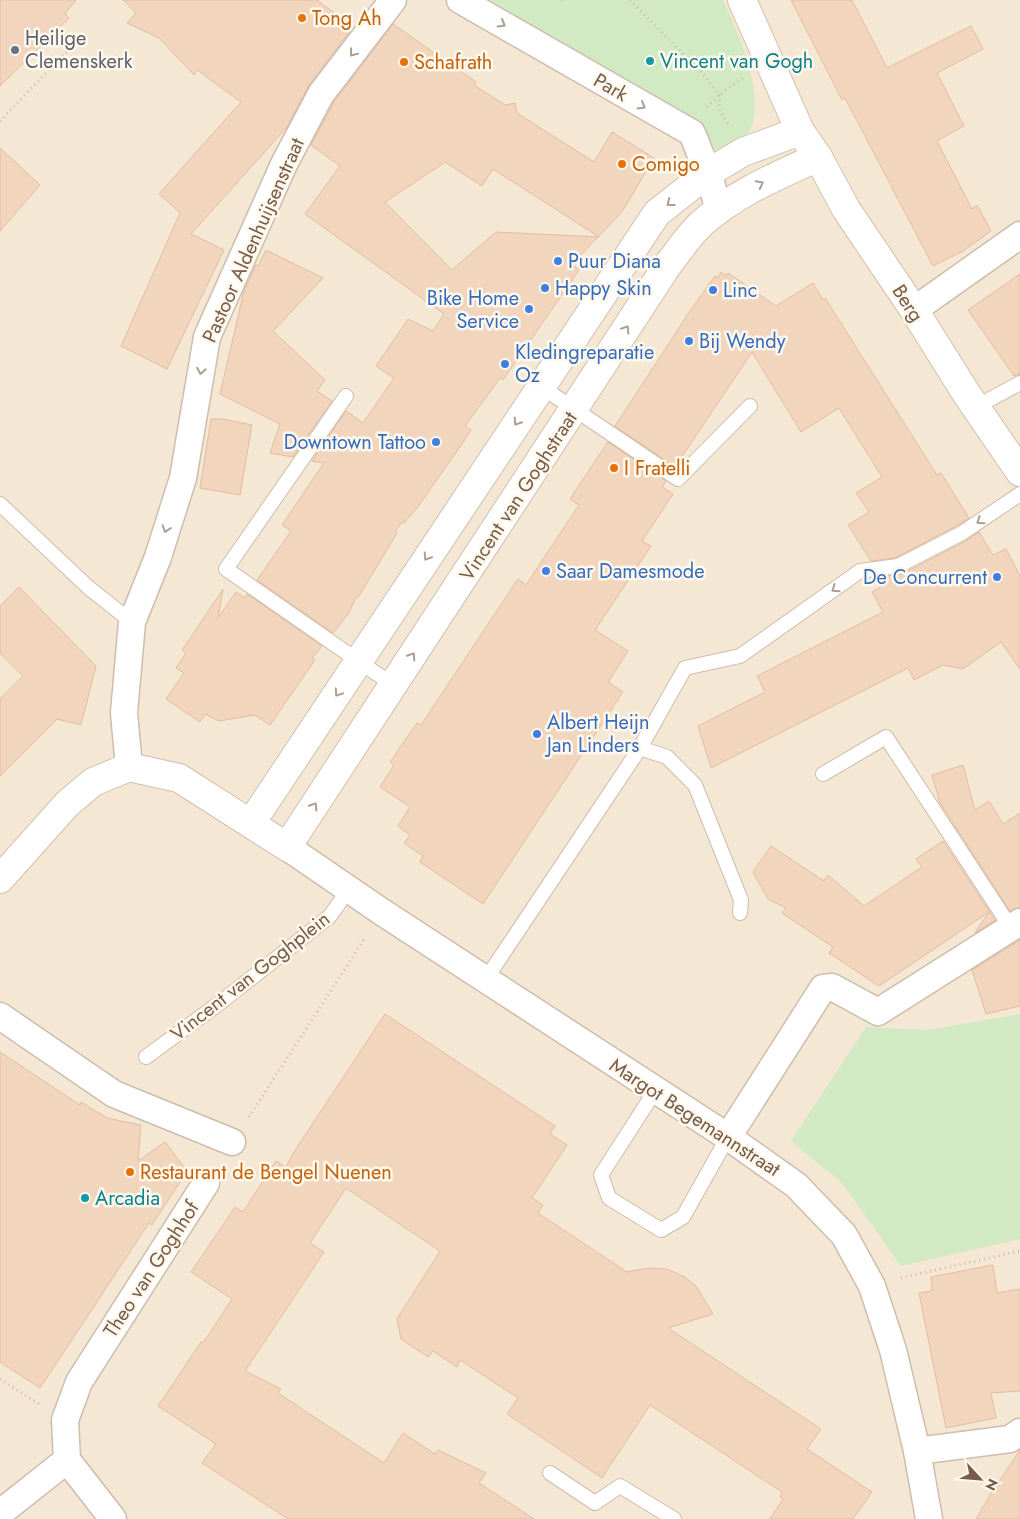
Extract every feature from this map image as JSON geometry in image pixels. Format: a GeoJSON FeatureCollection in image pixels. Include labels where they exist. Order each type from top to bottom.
{"type":"FeatureCollection","features":[{"type":"Feature","properties":{"kind":"street","name":"Pastoor Aldenhuijsenstraat"},"geometry":{"type":"LineString","coordinates":[[130,767],[124,713],[132,622],[158,556],[183,478],[207,337],[284,164],[321,94],[393,0]]}},
{"type":"Feature","properties":{"kind":"street","name":"Park"},"geometry":{"type":"LineString","coordinates":[[460,0],[692,133],[708,173],[719,210]]}},
{"type":"Feature","properties":{"kind":"street"},"geometry":{"type":"LineString","coordinates":[[742,0],[800,131]]}},
{"type":"Feature","properties":{"kind":"street","name":"Vincent van Goghstraat"},"geometry":{"type":"LineString","coordinates":[[251,823],[540,386],[657,213],[708,173],[744,152],[800,131]]}},
{"type":"Feature","properties":{"kind":"street","name":"Berg"},"geometry":{"type":"LineString","coordinates":[[800,131],[818,157],[846,209],[1020,472]]}},
{"type":"Feature","properties":{"kind":"street","name":"Vincent van Goghstraat"},"geometry":{"type":"LineString","coordinates":[[287,847],[667,266],[700,225],[729,202],[760,184],[818,157]]}},
{"type":"Feature","properties":{"kind":"street"},"geometry":{"type":"LineString","coordinates":[[914,310],[1020,235]]}},
{"type":"Feature","properties":{"kind":"street"},"geometry":{"type":"LineString","coordinates":[[0,879],[67,804],[93,782],[130,767],[179,778],[287,847]]}},
{"type":"Feature","properties":{"kind":"street","name":"Margot Begemannstraat"},"geometry":{"type":"LineString","coordinates":[[287,847],[382,912],[728,1137],[796,1185],[844,1235],[872,1286],[893,1350],[917,1452],[929,1519]]}},
{"type":"Feature","properties":{"kind":"street"},"geometry":{"type":"LineString","coordinates":[[728,1137],[823,988],[832,987],[878,1012],[1015,925]]}},
{"type":"Feature","properties":{"kind":"street"},"geometry":{"type":"LineString","coordinates":[[0,1016],[114,1094],[232,1142]]}},
{"type":"Feature","properties":{"kind":"street","name":"Theo van Goghhof"},"geometry":{"type":"LineString","coordinates":[[67,1460],[65,1420],[79,1382],[206,1182]]}},
{"type":"Feature","properties":{"kind":"street"},"geometry":{"type":"LineString","coordinates":[[917,1452],[1010,1439],[1020,1432]]}},
{"type":"Feature","properties":{"kind":"street"},"geometry":{"type":"LineString","coordinates":[[0,1513],[67,1460],[113,1519]]}},
{"type":"Feature","properties":{"kind":"lane"},"geometry":{"type":"LineString","coordinates":[[976,407],[1020,383]]}},
{"type":"Feature","properties":{"kind":"lane"},"geometry":{"type":"LineString","coordinates":[[540,386],[678,479],[750,406]]}},
{"type":"Feature","properties":{"kind":"lane"},"geometry":{"type":"LineString","coordinates":[[346,396],[226,569],[393,685]]}},
{"type":"Feature","properties":{"kind":"lane"},"geometry":{"type":"LineString","coordinates":[[486,979],[640,748],[685,668],[740,656],[860,571],[898,566],[962,533],[1020,494]]}},
{"type":"Feature","properties":{"kind":"lane"},"geometry":{"type":"LineString","coordinates":[[0,504],[90,588],[132,622]]}},
{"type":"Feature","properties":{"kind":"lane"},"geometry":{"type":"LineString","coordinates":[[823,774],[886,736],[1015,925]]}},
{"type":"Feature","properties":{"kind":"lane"},"geometry":{"type":"LineString","coordinates":[[640,748],[666,757],[695,785],[741,900],[740,913]]}},
{"type":"Feature","properties":{"kind":"lane","name":"Vincent van Goghplein"},"geometry":{"type":"LineString","coordinates":[[146,1057],[221,1002],[330,916],[348,889]]}},
{"type":"Feature","properties":{"kind":"lane"},"geometry":{"type":"LineString","coordinates":[[655,1091],[601,1175],[608,1198],[661,1230],[682,1217],[728,1137]]}},
{"type":"Feature","properties":{"kind":"lane"},"geometry":{"type":"LineString","coordinates":[[550,1473],[595,1503],[620,1486],[674,1519]]}},
{"type":"Feature","properties":{"kind":"path"},"geometry":{"type":"LineString","coordinates":[[630,0],[705,76],[719,95],[720,111],[744,152]]}},
{"type":"Feature","properties":{"kind":"path"},"geometry":{"type":"LineString","coordinates":[[0,120],[69,49]]}},
{"type":"Feature","properties":{"kind":"path"},"geometry":{"type":"LineString","coordinates":[[232,1142],[382,912]]}},
{"type":"Feature","properties":{"kind":"path"},"geometry":{"type":"LineString","coordinates":[[872,1286],[1020,1252]]}},
{"type":"Feature","properties":{"kind":"path"},"geometry":{"type":"LineString","coordinates":[[0,1379],[65,1420]]}},
{"type":"Feature","properties":{"kind":"shaded area"},"geometry":{"type":"Polygon","coordinates":[[[0,0],[1020,0],[1020,1519],[0,1519],[0,0]]]}},
{"type":"Feature","properties":{"kind":"green space"},"geometry":{"type":"Polygon","coordinates":[[[480,0],[723,0],[743,48],[753,86],[754,120],[748,134],[719,154],[702,128],[480,0]]]}},
{"type":"Feature","properties":{"kind":"green space"},"geometry":{"type":"Polygon","coordinates":[[[1020,1014],[1020,1239],[901,1266],[842,1183],[791,1141],[866,1027],[928,1030],[1020,1014]]]}},
{"type":"Feature","properties":{"kind":"building","name":"Heilige Clemenskerk"},"geometry":{"type":"Polygon","coordinates":[[[0,0],[76,0],[65,14],[69,18],[0,86],[0,0]]]}},
{"type":"Feature","properties":{"kind":"building"},"geometry":{"type":"Polygon","coordinates":[[[123,0],[317,0],[353,27],[309,85],[287,127],[191,234],[224,250],[167,369],[121,346],[180,213],[159,194],[241,102],[197,70],[194,75],[159,38],[127,23],[136,13],[123,0]]]}},
{"type":"Feature","properties":{"kind":"building"},"geometry":{"type":"Polygon","coordinates":[[[791,0],[852,0],[887,68],[971,26],[983,49],[937,73],[964,126],[937,141],[972,209],[977,205],[991,231],[963,251],[933,266],[845,98],[842,100],[791,0]]]}},
{"type":"Feature","properties":{"kind":"building"},"geometry":{"type":"Polygon","coordinates":[[[393,24],[476,82],[474,85],[505,105],[515,103],[517,113],[594,162],[612,132],[654,158],[622,212],[598,237],[572,264],[579,270],[503,380],[500,378],[465,426],[471,430],[464,441],[417,508],[404,523],[402,522],[395,532],[397,533],[359,596],[357,596],[348,614],[333,633],[257,580],[291,531],[282,525],[324,463],[312,461],[346,411],[363,423],[394,378],[376,366],[408,319],[433,331],[444,314],[305,214],[340,166],[311,145],[334,102],[393,24]],[[445,162],[385,202],[452,270],[496,232],[598,237],[493,169],[482,186],[445,162]]]}},
{"type":"Feature","properties":{"kind":"building"},"geometry":{"type":"Polygon","coordinates":[[[0,148],[40,185],[0,231],[0,148]]]}},
{"type":"Feature","properties":{"kind":"building"},"geometry":{"type":"Polygon","coordinates":[[[266,250],[323,278],[273,331],[325,380],[317,391],[332,401],[293,457],[270,453],[280,424],[220,394],[244,291],[256,265],[258,266],[266,250]]]}},
{"type":"Feature","properties":{"kind":"building"},"geometry":{"type":"Polygon","coordinates":[[[721,272],[726,276],[728,273],[776,306],[813,283],[823,300],[825,298],[937,475],[941,473],[969,518],[895,558],[871,561],[848,525],[869,512],[856,493],[882,477],[839,408],[801,432],[752,352],[675,467],[615,426],[690,311],[715,276],[718,278],[721,272]]]}},
{"type":"Feature","properties":{"kind":"building"},"geometry":{"type":"Polygon","coordinates":[[[1020,274],[1020,374],[1014,376],[968,310],[1020,274]]]}},
{"type":"Feature","properties":{"kind":"building"},"geometry":{"type":"Polygon","coordinates":[[[211,419],[223,419],[252,425],[240,495],[200,488],[211,419]]]}},
{"type":"Feature","properties":{"kind":"building"},"geometry":{"type":"Polygon","coordinates":[[[608,442],[666,481],[662,487],[673,494],[642,541],[651,546],[595,630],[628,651],[608,682],[623,692],[483,904],[420,862],[423,856],[404,843],[410,835],[398,826],[410,807],[380,787],[394,765],[390,762],[417,723],[421,725],[518,579],[526,585],[579,505],[570,499],[608,442]]]}},
{"type":"Feature","properties":{"kind":"building"},"geometry":{"type":"Polygon","coordinates":[[[979,532],[993,555],[1006,549],[1020,576],[1020,669],[1001,642],[963,669],[943,665],[914,680],[908,668],[711,768],[698,726],[765,692],[757,676],[883,612],[872,592],[886,584],[881,577],[902,574],[966,541],[979,532]]]}},
{"type":"Feature","properties":{"kind":"building"},"geometry":{"type":"Polygon","coordinates":[[[19,587],[96,666],[81,725],[57,719],[0,776],[0,699],[23,676],[0,653],[0,606],[19,587]]]}},
{"type":"Feature","properties":{"kind":"building"},"geometry":{"type":"Polygon","coordinates":[[[223,589],[218,618],[236,592],[245,598],[247,594],[322,646],[312,658],[315,660],[270,725],[255,715],[219,721],[205,714],[200,722],[166,699],[184,673],[176,668],[186,653],[182,650],[223,589]]]}},
{"type":"Feature","properties":{"kind":"building"},"geometry":{"type":"Polygon","coordinates":[[[963,765],[975,810],[989,801],[1003,824],[1020,813],[1020,907],[1010,911],[940,803],[932,775],[963,765]]]}},
{"type":"Feature","properties":{"kind":"building"},"geometry":{"type":"Polygon","coordinates":[[[943,841],[995,920],[975,933],[989,912],[879,986],[829,953],[833,947],[782,913],[786,908],[768,899],[753,872],[771,846],[824,881],[828,875],[864,906],[922,867],[916,859],[943,841]]]}},
{"type":"Feature","properties":{"kind":"building"},"geometry":{"type":"Polygon","coordinates":[[[1020,940],[1020,1006],[986,1014],[972,970],[1020,940]]]}},
{"type":"Feature","properties":{"kind":"building"},"geometry":{"type":"Polygon","coordinates":[[[385,1014],[555,1126],[550,1134],[567,1145],[532,1198],[543,1205],[538,1213],[627,1272],[648,1268],[667,1269],[685,1277],[696,1286],[713,1314],[668,1328],[821,1429],[807,1449],[872,1492],[853,1519],[770,1519],[783,1499],[780,1497],[782,1492],[650,1405],[602,1478],[507,1414],[518,1398],[460,1360],[457,1367],[433,1351],[428,1357],[401,1339],[397,1319],[440,1251],[346,1188],[310,1243],[324,1252],[245,1371],[281,1389],[278,1393],[384,1463],[403,1433],[435,1454],[438,1450],[486,1473],[479,1483],[534,1519],[288,1519],[202,1463],[216,1444],[158,1406],[232,1299],[191,1272],[235,1207],[243,1212],[276,1161],[286,1167],[385,1014]]]}},
{"type":"Feature","properties":{"kind":"building","name":"Arcadia"},"geometry":{"type":"Polygon","coordinates":[[[0,1052],[80,1105],[81,1102],[107,1118],[141,1125],[138,1161],[165,1142],[187,1171],[152,1225],[149,1223],[40,1388],[0,1362],[0,1052]]]}},
{"type":"Feature","properties":{"kind":"building"},"geometry":{"type":"Polygon","coordinates":[[[993,1265],[997,1293],[1020,1289],[1020,1391],[991,1393],[996,1418],[946,1428],[919,1293],[932,1291],[931,1277],[993,1265]]]}},
{"type":"Feature","properties":{"kind":"building"},"geometry":{"type":"Polygon","coordinates":[[[1020,1450],[1020,1519],[976,1519],[992,1492],[1020,1450]]]}},
{"type":"Feature","properties":{"kind":"place","name":"Tong Ah"},"geometry":{"type":"Point","coordinates":[302,18]}},
{"type":"Feature","properties":{"kind":"place","name":"Heilige Clemenskerk"},"geometry":{"type":"Point","coordinates":[15,50]}},
{"type":"Feature","properties":{"kind":"place","name":"Vincent van Gogh"},"geometry":{"type":"Point","coordinates":[650,61]}},
{"type":"Feature","properties":{"kind":"place","name":"Schafrath"},"geometry":{"type":"Point","coordinates":[404,62]}},
{"type":"Feature","properties":{"kind":"place","name":"Comigo"},"geometry":{"type":"Point","coordinates":[622,164]}},
{"type":"Feature","properties":{"kind":"place","name":"Puur Diana"},"geometry":{"type":"Point","coordinates":[558,261]}},
{"type":"Feature","properties":{"kind":"place","name":"Happy Skin"},"geometry":{"type":"Point","coordinates":[545,288]}},
{"type":"Feature","properties":{"kind":"place","name":"Linc"},"geometry":{"type":"Point","coordinates":[713,290]}},
{"type":"Feature","properties":{"kind":"place","name":"Bike Home Service"},"geometry":{"type":"Point","coordinates":[529,309]}},
{"type":"Feature","properties":{"kind":"place","name":"Bij Wendy"},"geometry":{"type":"Point","coordinates":[689,341]}},
{"type":"Feature","properties":{"kind":"place","name":"Kledingreparatie Oz"},"geometry":{"type":"Point","coordinates":[505,364]}},
{"type":"Feature","properties":{"kind":"place","name":"Downtown Tattoo"},"geometry":{"type":"Point","coordinates":[436,442]}},
{"type":"Feature","properties":{"kind":"place","name":"I Fratelli"},"geometry":{"type":"Point","coordinates":[614,468]}},
{"type":"Feature","properties":{"kind":"place","name":"Saar Damesmode"},"geometry":{"type":"Point","coordinates":[546,571]}},
{"type":"Feature","properties":{"kind":"place","name":"De Concurrent"},"geometry":{"type":"Point","coordinates":[997,577]}},
{"type":"Feature","properties":{"kind":"place","name":"Albert Heijn Jan Linders"},"geometry":{"type":"Point","coordinates":[537,734]}},
{"type":"Feature","properties":{"kind":"place","name":"Restaurant de Bengel Nuenen"},"geometry":{"type":"Point","coordinates":[130,1172]}},
{"type":"Feature","properties":{"kind":"place","name":"Arcadia"},"geometry":{"type":"Point","coordinates":[85,1198]}}]}
